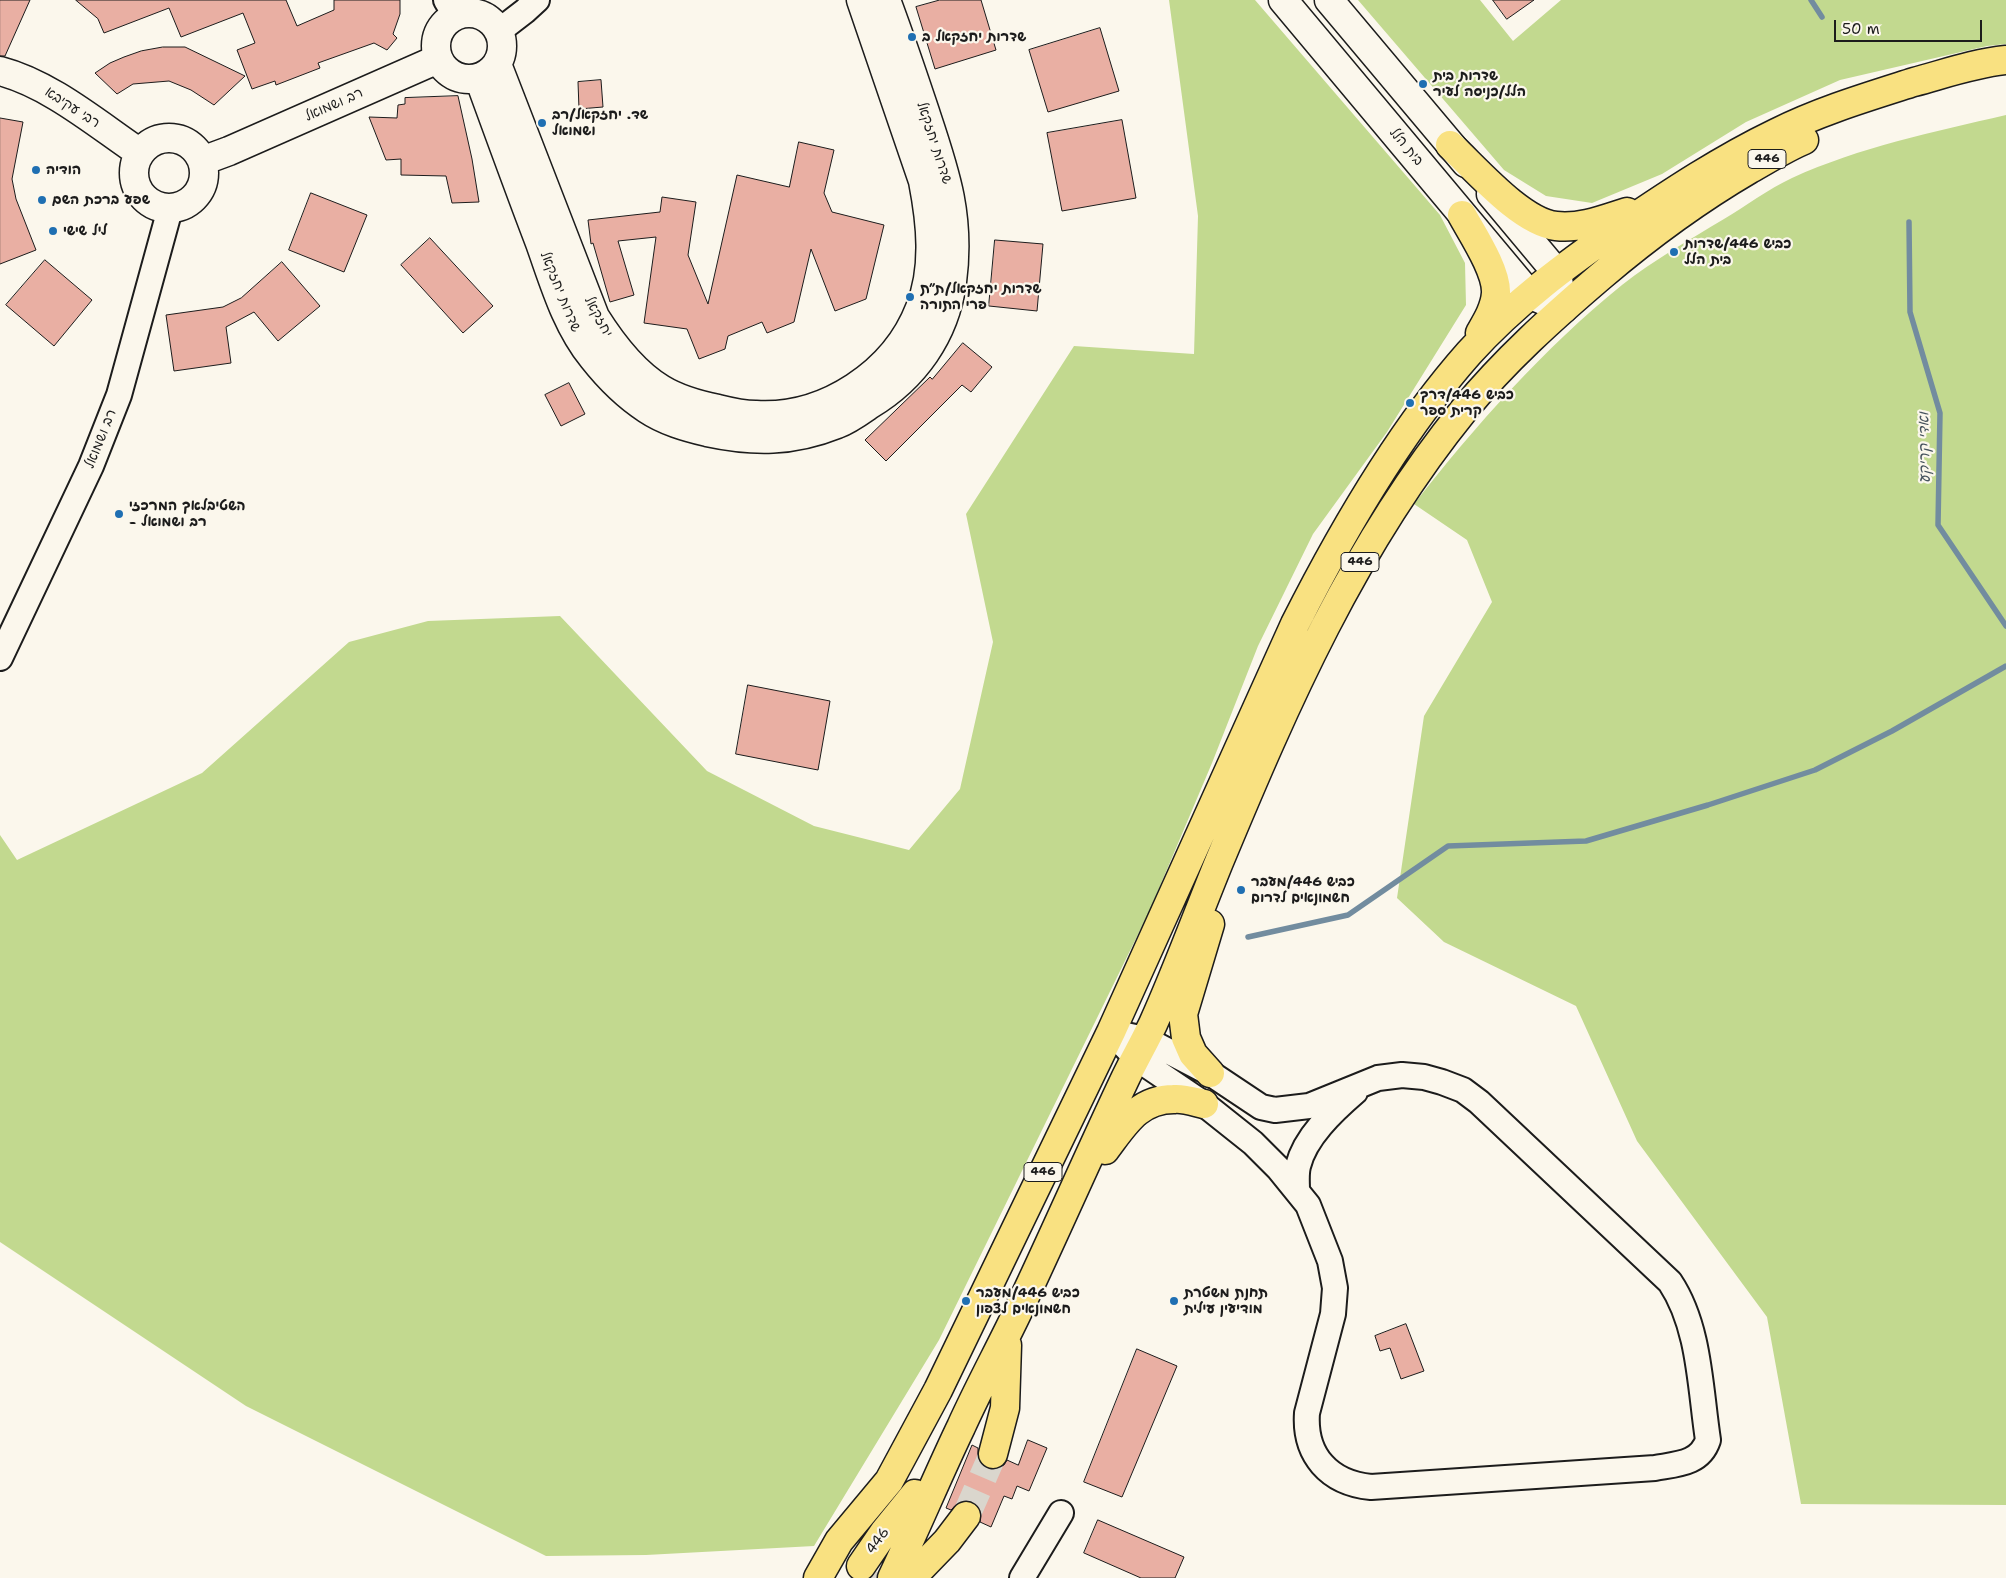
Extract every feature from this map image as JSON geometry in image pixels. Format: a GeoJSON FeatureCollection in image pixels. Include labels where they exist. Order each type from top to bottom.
{"type":"FeatureCollection","features":[{"type":"Feature","properties":{"kind":"main road","name":"446"},"geometry":{"type":"LineString","coordinates":[[818,1578],[839,1541],[889,1481],[916,1435],[1111,1032],[1295,624],[1320,575],[1380,474],[1415,423],[1469,354],[1500,320],[1529,294],[1658,202],[1716,164],[1776,133],[1823,112],[1942,74],[2006,60]]}},
{"type":"Feature","properties":{"kind":"main road","name":"446"},"geometry":{"type":"LineString","coordinates":[[891,1573],[924,1511],[961,1427],[1018,1311],[1140,1049],[1243,808],[1321,633],[1352,575],[1409,482],[1467,406],[1503,367],[1563,308],[1666,224],[1721,186],[1789,146],[1830,129],[1947,92],[2006,78]]}},
{"type":"Feature","properties":{"kind":"main road"},"geometry":{"type":"LineString","coordinates":[[1450,145],[1512,204],[1533,217],[1555,226],[1578,226],[1600,221],[1658,202]]}},
{"type":"Feature","properties":{"kind":"main road"},"geometry":{"type":"LineString","coordinates":[[1462,215],[1493,276],[1496,288],[1494,304],[1489,318],[1469,354]]}},
{"type":"Feature","properties":{"kind":"main road"},"geometry":{"type":"LineString","coordinates":[[1210,1073],[1193,1054],[1186,1038],[1183,1014],[1243,808]]}},
{"type":"Feature","properties":{"kind":"main road"},"geometry":{"type":"LineString","coordinates":[[1076,1186],[1132,1115],[1153,1101],[1175,1098],[1204,1104]]}},
{"type":"Feature","properties":{"kind":"main road","name":"446"},"geometry":{"type":"LineString","coordinates":[[891,1573],[950,1480],[1018,1311]]}},
{"type":"Feature","properties":{"kind":"main road","name":"446"},"geometry":{"type":"LineString","coordinates":[[891,1573],[916,1494],[952,1432],[988,1360],[1018,1311]]}},
{"type":"Feature","properties":{"kind":"main road","name":"446"},"geometry":{"type":"LineString","coordinates":[[993,1454],[1005,1408],[1004,1383],[1007,1339]]}},
{"type":"Feature","properties":{"kind":"main road"},"geometry":{"type":"LineString","coordinates":[[891,1573],[947,1540],[966,1516]]}},
{"type":"Feature","properties":{"kind":"street"},"geometry":{"type":"LineString","coordinates":[[499,31],[536,0]]}},
{"type":"Feature","properties":{"kind":"street","name":"שדרות יחזקאל"},"geometry":{"type":"LineString","coordinates":[[835,412],[848,392],[872,375],[894,355],[909,332],[921,308],[928,280],[931,247],[923,181],[861,0]]}},
{"type":"Feature","properties":{"kind":"street","name":"שדרות יחזקאל"},"geometry":{"type":"LineString","coordinates":[[835,412],[888,394],[912,371],[930,344],[944,316],[953,276],[956,248],[952,206],[946,175],[886,0]]}},
{"type":"Feature","properties":{"kind":"street","name":"בית הלל"},"geometry":{"type":"LineString","coordinates":[[1283,0],[1529,294]]}},
{"type":"Feature","properties":{"kind":"street"},"geometry":{"type":"LineString","coordinates":[[1329,0],[1557,273],[1563,308]]}},
{"type":"Feature","properties":{"kind":"street"},"geometry":{"type":"LineString","coordinates":[[451,8],[463,13],[480,14],[488,18],[499,31],[502,48],[488,71],[469,80],[450,74],[438,59],[435,42],[451,8]]}},
{"type":"Feature","properties":{"kind":"street","name":"רב ושמואל"},"geometry":{"type":"LineString","coordinates":[[202,161],[230,151],[438,59]]}},
{"type":"Feature","properties":{"kind":"street","name":"רבי עקיבא"},"geometry":{"type":"LineString","coordinates":[[0,71],[40,87],[140,153]]}},
{"type":"Feature","properties":{"kind":"street","name":"יחזקאל"},"geometry":{"type":"LineString","coordinates":[[488,71],[595,317],[612,343],[632,365],[661,389],[693,404],[756,415],[788,413],[819,406],[835,412]]}},
{"type":"Feature","properties":{"kind":"street"},"geometry":{"type":"LineString","coordinates":[[179,139],[197,151],[202,161],[203,183],[191,201],[181,206],[170,209],[157,207],[146,200],[138,190],[134,178],[134,164],[147,145],[157,140],[179,139]]}},
{"type":"Feature","properties":{"kind":"street","name":"רב ושמואל"},"geometry":{"type":"LineString","coordinates":[[0,658],[91,466],[119,395],[170,209]]}},
{"type":"Feature","properties":{"kind":"street"},"geometry":{"type":"LineString","coordinates":[[1529,294],[1563,308]]}},
{"type":"Feature","properties":{"kind":"street"},"geometry":{"type":"LineString","coordinates":[[1111,1032],[1140,1049],[1253,1143],[1297,1190],[1308,1206],[1330,1261],[1335,1288],[1333,1314],[1307,1413],[1306,1426],[1308,1440],[1331,1474],[1346,1482],[1371,1487],[1655,1468],[1699,1456],[1704,1450],[1708,1440],[1692,1332],[1681,1298],[1670,1282],[1479,1102],[1463,1090],[1424,1077],[1402,1075],[1378,1078],[1366,1082],[1309,1106],[1275,1110],[1261,1107],[1210,1073],[1140,1049]]}},
{"type":"Feature","properties":{"kind":"street"},"geometry":{"type":"LineString","coordinates":[[1297,1190],[1298,1166],[1302,1154],[1317,1132],[1340,1105],[1366,1082]]}},
{"type":"Feature","properties":{"kind":"street"},"geometry":{"type":"LineString","coordinates":[[1022,1578],[1061,1514]]}},
{"type":"Feature","properties":{"kind":"green space"},"geometry":{"type":"Polygon","coordinates":[[[1169,0],[1255,0],[1440,215],[1465,263],[1466,305],[1387,432],[1313,534],[1258,646],[1212,763],[1149,912],[939,1340],[814,1546],[646,1555],[546,1556],[246,1406],[0,1242],[0,835],[17,860],[202,773],[349,642],[428,621],[560,616],[707,771],[814,826],[909,850],[960,789],[993,642],[966,514],[1074,346],[1194,354],[1198,216],[1169,0]]]}},
{"type":"Feature","properties":{"kind":"green space"},"geometry":{"type":"Polygon","coordinates":[[[1358,0],[1480,0],[1513,41],[1561,0],[2006,0],[2006,44],[1987,46],[1840,80],[1746,122],[1662,174],[1592,203],[1546,196],[1504,170],[1358,0]]]}},
{"type":"Feature","properties":{"kind":"green space"},"geometry":{"type":"Polygon","coordinates":[[[2006,115],[2006,1505],[1801,1504],[1767,1317],[1637,1141],[1576,1006],[1444,942],[1397,898],[1424,716],[1492,602],[1467,540],[1414,504],[1486,417],[1538,361],[1593,309],[1622,285],[1659,259],[1774,187],[1818,167],[1897,141],[2006,115]]]}},
{"type":"Feature","properties":{"kind":"building"},"geometry":{"type":"Polygon","coordinates":[[[0,0],[30,0],[5,56],[0,56],[0,0]]]}},
{"type":"Feature","properties":{"kind":"building"},"geometry":{"type":"Polygon","coordinates":[[[76,0],[286,0],[297,26],[334,10],[334,0],[400,0],[400,14],[393,34],[397,38],[387,50],[374,43],[318,63],[320,68],[276,85],[275,81],[252,89],[237,50],[255,43],[243,13],[181,37],[169,8],[104,33],[98,19],[76,0]]]}},
{"type":"Feature","properties":{"kind":"building"},"geometry":{"type":"Polygon","coordinates":[[[940,0],[981,0],[996,50],[935,69],[916,7],[940,0]]]}},
{"type":"Feature","properties":{"kind":"building"},"geometry":{"type":"Polygon","coordinates":[[[1493,0],[1534,0],[1507,19],[1493,0]]]}},
{"type":"Feature","properties":{"kind":"building"},"geometry":{"type":"Polygon","coordinates":[[[1100,28],[1119,91],[1048,112],[1029,50],[1100,28]]]}},
{"type":"Feature","properties":{"kind":"building"},"geometry":{"type":"Polygon","coordinates":[[[163,47],[185,47],[245,76],[214,105],[191,90],[169,81],[133,84],[117,94],[95,73],[110,63],[124,57],[141,51],[163,47]]]}},
{"type":"Feature","properties":{"kind":"building"},"geometry":{"type":"Polygon","coordinates":[[[601,80],[603,107],[579,109],[578,82],[601,80]]]}},
{"type":"Feature","properties":{"kind":"building"},"geometry":{"type":"Polygon","coordinates":[[[458,96],[479,202],[452,203],[446,176],[401,175],[401,159],[386,160],[369,117],[397,118],[398,105],[405,104],[405,98],[458,96]]]}},
{"type":"Feature","properties":{"kind":"building"},"geometry":{"type":"Polygon","coordinates":[[[0,118],[23,122],[12,179],[16,199],[36,250],[0,264],[0,118]]]}},
{"type":"Feature","properties":{"kind":"building"},"geometry":{"type":"Polygon","coordinates":[[[1122,120],[1136,198],[1062,211],[1047,133],[1122,120]]]}},
{"type":"Feature","properties":{"kind":"building"},"geometry":{"type":"Polygon","coordinates":[[[799,142],[834,150],[824,193],[832,212],[884,225],[866,299],[835,311],[811,249],[794,322],[767,333],[762,322],[728,336],[725,349],[699,359],[687,329],[644,323],[656,237],[618,241],[634,295],[610,302],[593,243],[591,244],[588,220],[660,212],[662,197],[696,202],[688,255],[708,304],[737,175],[789,187],[799,142]]]}},
{"type":"Feature","properties":{"kind":"building"},"geometry":{"type":"Polygon","coordinates":[[[311,193],[367,215],[344,272],[289,250],[311,193]]]}},
{"type":"Feature","properties":{"kind":"building"},"geometry":{"type":"Polygon","coordinates":[[[430,238],[493,306],[463,333],[401,265],[430,238]]]}},
{"type":"Feature","properties":{"kind":"building"},"geometry":{"type":"Polygon","coordinates":[[[995,240],[1043,244],[1037,311],[989,306],[995,240]]]}},
{"type":"Feature","properties":{"kind":"building"},"geometry":{"type":"Polygon","coordinates":[[[45,260],[92,300],[54,346],[6,305],[45,260]]]}},
{"type":"Feature","properties":{"kind":"building"},"geometry":{"type":"Polygon","coordinates":[[[282,262],[320,306],[278,341],[254,312],[226,327],[231,363],[174,371],[166,315],[223,307],[241,298],[282,262]]]}},
{"type":"Feature","properties":{"kind":"building"},"geometry":{"type":"Polygon","coordinates":[[[963,343],[992,367],[971,392],[962,385],[886,461],[865,440],[930,377],[932,379],[963,343]]]}},
{"type":"Feature","properties":{"kind":"building"},"geometry":{"type":"Polygon","coordinates":[[[569,383],[585,414],[561,426],[545,395],[569,383]]]}},
{"type":"Feature","properties":{"kind":"building"},"geometry":{"type":"Polygon","coordinates":[[[748,685],[830,701],[818,770],[736,754],[748,685]]]}},
{"type":"Feature","properties":{"kind":"building"},"geometry":{"type":"Polygon","coordinates":[[[1406,1324],[1424,1371],[1401,1379],[1390,1348],[1380,1351],[1375,1336],[1406,1324]]]}},
{"type":"Feature","properties":{"kind":"building"},"geometry":{"type":"Polygon","coordinates":[[[1137,1349],[1177,1366],[1122,1497],[1084,1482],[1137,1349]]]}},
{"type":"Feature","properties":{"kind":"building"},"geometry":{"type":"Polygon","coordinates":[[[1028,1440],[1047,1448],[1029,1491],[1017,1486],[1012,1499],[1004,1496],[991,1527],[980,1522],[981,1510],[975,1503],[967,1500],[960,1501],[951,1510],[946,1508],[972,1445],[978,1448],[978,1458],[982,1465],[989,1469],[997,1469],[1004,1465],[1007,1460],[1018,1465],[1028,1440]]]}},
{"type":"Feature","properties":{"kind":"building"},"geometry":{"type":"Polygon","coordinates":[[[1098,1520],[1184,1557],[1175,1578],[1141,1578],[1084,1553],[1098,1520]]]}},
{"type":"Feature","properties":{"kind":"waterway","name":"ואדי קריקע"},"geometry":{"type":"LineString","coordinates":[[1811,0],[1822,17]]}},
{"type":"Feature","properties":{"kind":"waterway","name":"ואדי קריקע"},"geometry":{"type":"LineString","coordinates":[[1909,222],[1910,312],[1940,413],[1938,525],[2006,626]]}},
{"type":"Feature","properties":{"kind":"waterway"},"geometry":{"type":"LineString","coordinates":[[1248,937],[1348,915],[1448,846],[1586,841],[1708,805],[1815,770],[1892,731],[2006,666]]}},
{"type":"Feature","properties":{"kind":"tunnel"},"geometry":{"type":"LineString","coordinates":[[966,1516],[993,1454]]}},
{"type":"Feature","properties":{"kind":"tunnel"},"geometry":{"type":"LineString","coordinates":[[872,1578],[875,1571]]}},
{"type":"Feature","properties":{"kind":"place","name":"שדרות יחזקאל ב"},"geometry":{"type":"Point","coordinates":[912,37]}},
{"type":"Feature","properties":{"kind":"place","name":"שדרות בית הלל/כניסה לעיר"},"geometry":{"type":"Point","coordinates":[1423,84]}},
{"type":"Feature","properties":{"kind":"place","name":"שד. יחזקאל/רב ושמואל"},"geometry":{"type":"Point","coordinates":[542,123]}},
{"type":"Feature","properties":{"kind":"place","name":"הודיה"},"geometry":{"type":"Point","coordinates":[36,170]}},
{"type":"Feature","properties":{"kind":"place","name":"שפע ברכת השם"},"geometry":{"type":"Point","coordinates":[42,200]}},
{"type":"Feature","properties":{"kind":"place","name":"ליל שישי"},"geometry":{"type":"Point","coordinates":[53,231]}},
{"type":"Feature","properties":{"kind":"place","name":"כביש 446/שדרות בית הלל"},"geometry":{"type":"Point","coordinates":[1674,252]}},
{"type":"Feature","properties":{"kind":"place","name":"שדרות יחזקאל/ת״ת פרי התורה"},"geometry":{"type":"Point","coordinates":[910,297]}},
{"type":"Feature","properties":{"kind":"place","name":"כביש 446/דרך קרית ספר"},"geometry":{"type":"Point","coordinates":[1410,403]}},
{"type":"Feature","properties":{"kind":"place","name":"השטיבלאך המרכזי - רב ושמואל"},"geometry":{"type":"Point","coordinates":[119,514]}},
{"type":"Feature","properties":{"kind":"place","name":"כביש 446/מעבר חשמונאים לדרום"},"geometry":{"type":"Point","coordinates":[1241,890]}},
{"type":"Feature","properties":{"kind":"place","name":"כביש 446/מעבר חשמונאים לצפון"},"geometry":{"type":"Point","coordinates":[966,1301]}},
{"type":"Feature","properties":{"kind":"place","name":"תחנת משטרת מודיעין עילית"},"geometry":{"type":"Point","coordinates":[1174,1301]}}]}
